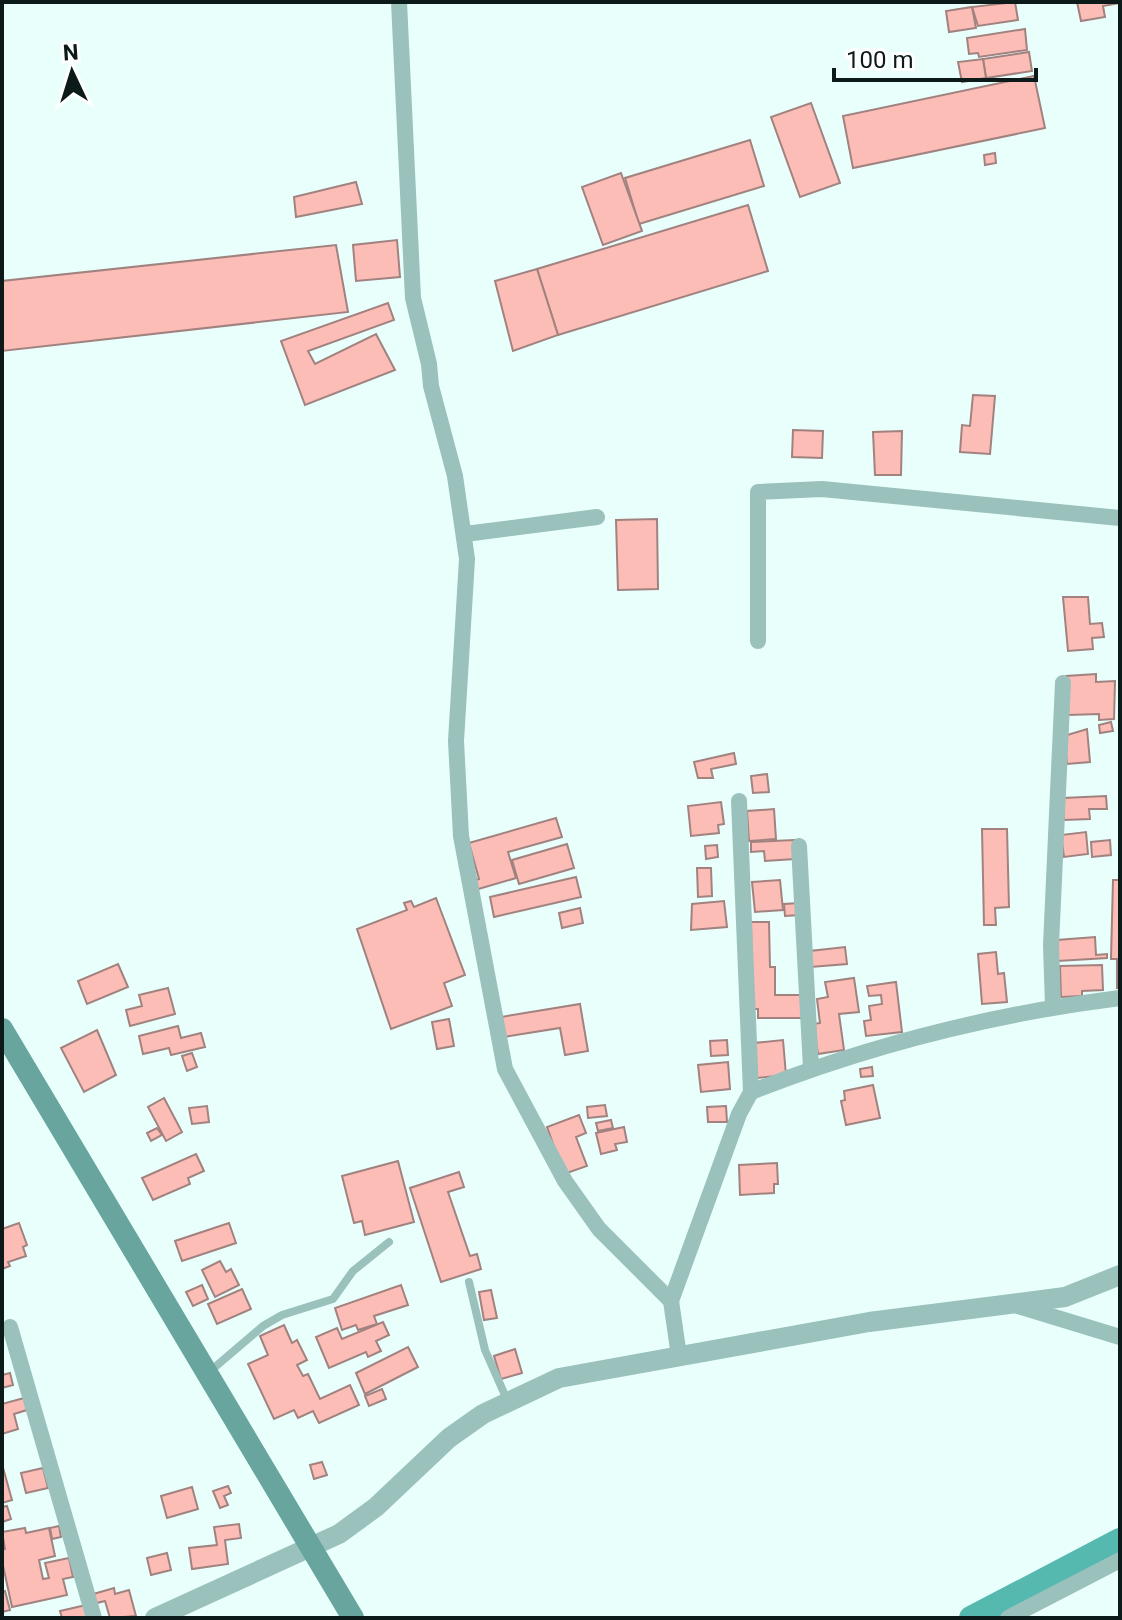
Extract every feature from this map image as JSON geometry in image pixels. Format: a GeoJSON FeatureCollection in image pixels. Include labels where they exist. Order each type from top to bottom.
{"type":"FeatureCollection","features":[{"type":"Feature","properties":{"kind":"main road"},"geometry":{"type":"LineString","coordinates":[[2,1029],[353,1618]]}},
{"type":"Feature","properties":{"kind":"street"},"geometry":{"type":"LineString","coordinates":[[399,2],[413,298],[429,364],[431,386],[455,476],[467,559],[456,741],[461,836],[505,1069],[565,1181],[599,1229],[671,1301]]}},
{"type":"Feature","properties":{"kind":"street"},"geometry":{"type":"LineString","coordinates":[[758,641],[758,492],[822,489],[1120,518]]}},
{"type":"Feature","properties":{"kind":"street"},"geometry":{"type":"LineString","coordinates":[[465,534],[597,517]]}},
{"type":"Feature","properties":{"kind":"street"},"geometry":{"type":"LineString","coordinates":[[1053,1007],[1051,945],[1063,683]]}},
{"type":"Feature","properties":{"kind":"street"},"geometry":{"type":"LineString","coordinates":[[679,1356],[671,1301],[739,1114],[751,1092],[739,801]]}},
{"type":"Feature","properties":{"kind":"street"},"geometry":{"type":"LineString","coordinates":[[799,846],[811,1068]]}},
{"type":"Feature","properties":{"kind":"street"},"geometry":{"type":"LineString","coordinates":[[751,1092],[811,1068],[976,1021],[1120,998]]}},
{"type":"Feature","properties":{"kind":"street"},"geometry":{"type":"LineString","coordinates":[[155,1618],[339,1534],[376,1507],[449,1438],[508,1402],[559,1378],[869,1322],[1065,1297],[1120,1275]]}},
{"type":"Feature","properties":{"kind":"street"},"geometry":{"type":"LineString","coordinates":[[1011,1304],[1102,1328],[1120,1337]]}},
{"type":"Feature","properties":{"kind":"street"},"geometry":{"type":"LineString","coordinates":[[10,1327],[94,1618]]}},
{"type":"Feature","properties":{"kind":"street"},"geometry":{"type":"LineString","coordinates":[[1008,1618],[1120,1560]]}},
{"type":"Feature","properties":{"kind":"lane"},"geometry":{"type":"LineString","coordinates":[[207,1374],[263,1326],[282,1315],[333,1299],[353,1271],[389,1242]]}},
{"type":"Feature","properties":{"kind":"lane"},"geometry":{"type":"LineString","coordinates":[[469,1282],[485,1350],[508,1402]]}},
{"type":"Feature","properties":{"kind":"building"},"geometry":{"type":"Polygon","coordinates":[[[1015,2],[1018,20],[978,26],[972,7],[1015,2]]]}},
{"type":"Feature","properties":{"kind":"building"},"geometry":{"type":"Polygon","coordinates":[[[1077,2],[1120,3],[1103,6],[1105,17],[1081,21],[1077,2]]]}},
{"type":"Feature","properties":{"kind":"building"},"geometry":{"type":"Polygon","coordinates":[[[972,7],[976,28],[949,32],[946,11],[972,7]]]}},
{"type":"Feature","properties":{"kind":"building"},"geometry":{"type":"Polygon","coordinates":[[[1025,29],[1027,50],[979,57],[978,53],[969,54],[967,38],[1025,29]]]}},
{"type":"Feature","properties":{"kind":"building"},"geometry":{"type":"Polygon","coordinates":[[[1029,52],[1032,71],[986,78],[983,59],[1029,52]]]}},
{"type":"Feature","properties":{"kind":"building"},"geometry":{"type":"Polygon","coordinates":[[[983,59],[986,78],[962,82],[958,62],[983,59]]]}},
{"type":"Feature","properties":{"kind":"building"},"geometry":{"type":"Polygon","coordinates":[[[1034,76],[1045,128],[853,168],[843,116],[1034,76]]]}},
{"type":"Feature","properties":{"kind":"building"},"geometry":{"type":"Polygon","coordinates":[[[811,103],[840,183],[800,197],[771,117],[811,103]]]}},
{"type":"Feature","properties":{"kind":"building"},"geometry":{"type":"Polygon","coordinates":[[[750,140],[764,186],[639,224],[625,178],[750,140]]]}},
{"type":"Feature","properties":{"kind":"building"},"geometry":{"type":"Polygon","coordinates":[[[995,153],[996,163],[985,165],[984,155],[995,153]]]}},
{"type":"Feature","properties":{"kind":"building"},"geometry":{"type":"Polygon","coordinates":[[[621,173],[642,231],[603,245],[582,187],[621,173]]]}},
{"type":"Feature","properties":{"kind":"building"},"geometry":{"type":"Polygon","coordinates":[[[356,182],[362,204],[296,217],[294,197],[356,182]]]}},
{"type":"Feature","properties":{"kind":"building"},"geometry":{"type":"Polygon","coordinates":[[[748,205],[768,271],[558,335],[537,269],[748,205]]]}},
{"type":"Feature","properties":{"kind":"building"},"geometry":{"type":"Polygon","coordinates":[[[397,240],[400,277],[356,281],[353,245],[397,240]]]}},
{"type":"Feature","properties":{"kind":"building"},"geometry":{"type":"Polygon","coordinates":[[[336,245],[348,312],[2,351],[2,281],[336,245]]]}},
{"type":"Feature","properties":{"kind":"building"},"geometry":{"type":"Polygon","coordinates":[[[537,269],[558,335],[513,351],[495,281],[537,269]]]}},
{"type":"Feature","properties":{"kind":"building"},"geometry":{"type":"Polygon","coordinates":[[[388,303],[394,320],[308,351],[315,364],[376,334],[395,370],[305,405],[281,341],[388,303]]]}},
{"type":"Feature","properties":{"kind":"building"},"geometry":{"type":"Polygon","coordinates":[[[973,395],[995,396],[990,454],[960,452],[962,425],[970,426],[973,395]]]}},
{"type":"Feature","properties":{"kind":"building"},"geometry":{"type":"Polygon","coordinates":[[[793,430],[823,431],[822,458],[792,457],[793,430]]]}},
{"type":"Feature","properties":{"kind":"building"},"geometry":{"type":"Polygon","coordinates":[[[902,431],[901,475],[875,475],[873,432],[902,431]]]}},
{"type":"Feature","properties":{"kind":"building"},"geometry":{"type":"Polygon","coordinates":[[[657,519],[658,589],[618,590],[616,520],[657,519]]]}},
{"type":"Feature","properties":{"kind":"building"},"geometry":{"type":"Polygon","coordinates":[[[1063,597],[1088,597],[1090,624],[1102,623],[1104,637],[1092,638],[1093,649],[1068,651],[1063,597]]]}},
{"type":"Feature","properties":{"kind":"building"},"geometry":{"type":"Polygon","coordinates":[[[1096,674],[1096,682],[1115,681],[1114,719],[1099,720],[1099,714],[1068,715],[1066,676],[1096,674]]]}},
{"type":"Feature","properties":{"kind":"building"},"geometry":{"type":"Polygon","coordinates":[[[1111,722],[1113,731],[1100,733],[1099,725],[1111,722]]]}},
{"type":"Feature","properties":{"kind":"building"},"geometry":{"type":"Polygon","coordinates":[[[1087,729],[1090,762],[1067,764],[1064,736],[1087,729]]]}},
{"type":"Feature","properties":{"kind":"building"},"geometry":{"type":"Polygon","coordinates":[[[734,753],[736,764],[711,769],[713,778],[698,778],[694,762],[734,753]]]}},
{"type":"Feature","properties":{"kind":"building"},"geometry":{"type":"Polygon","coordinates":[[[767,774],[769,792],[753,793],[751,776],[767,774]]]}},
{"type":"Feature","properties":{"kind":"building"},"geometry":{"type":"Polygon","coordinates":[[[1106,796],[1107,809],[1089,809],[1090,819],[1064,820],[1063,798],[1106,796]]]}},
{"type":"Feature","properties":{"kind":"building"},"geometry":{"type":"Polygon","coordinates":[[[721,802],[724,824],[718,825],[719,833],[691,836],[688,806],[721,802]]]}},
{"type":"Feature","properties":{"kind":"building"},"geometry":{"type":"Polygon","coordinates":[[[774,809],[776,839],[749,841],[747,811],[774,809]]]}},
{"type":"Feature","properties":{"kind":"building"},"geometry":{"type":"Polygon","coordinates":[[[556,818],[562,837],[508,852],[516,878],[475,890],[472,881],[479,879],[469,843],[556,818]]]}},
{"type":"Feature","properties":{"kind":"building"},"geometry":{"type":"Polygon","coordinates":[[[982,829],[1007,829],[1009,907],[995,908],[996,925],[984,925],[982,829]]]}},
{"type":"Feature","properties":{"kind":"building"},"geometry":{"type":"Polygon","coordinates":[[[1086,832],[1088,854],[1064,857],[1061,835],[1086,832]]]}},
{"type":"Feature","properties":{"kind":"building"},"geometry":{"type":"Polygon","coordinates":[[[794,840],[795,859],[765,861],[764,851],[751,852],[751,842],[794,840]]]}},
{"type":"Feature","properties":{"kind":"building"},"geometry":{"type":"Polygon","coordinates":[[[1110,840],[1111,855],[1092,857],[1091,842],[1110,840]]]}},
{"type":"Feature","properties":{"kind":"building"},"geometry":{"type":"Polygon","coordinates":[[[567,844],[574,868],[519,884],[512,860],[567,844]]]}},
{"type":"Feature","properties":{"kind":"building"},"geometry":{"type":"Polygon","coordinates":[[[717,845],[718,857],[706,859],[705,846],[717,845]]]}},
{"type":"Feature","properties":{"kind":"building"},"geometry":{"type":"Polygon","coordinates":[[[697,868],[711,868],[712,896],[698,897],[697,868]]]}},
{"type":"Feature","properties":{"kind":"building"},"geometry":{"type":"Polygon","coordinates":[[[576,877],[581,897],[494,917],[490,897],[576,877]]]}},
{"type":"Feature","properties":{"kind":"building"},"geometry":{"type":"Polygon","coordinates":[[[780,880],[783,910],[755,912],[752,882],[780,880]]]}},
{"type":"Feature","properties":{"kind":"building"},"geometry":{"type":"Polygon","coordinates":[[[1113,880],[1120,880],[1120,988],[1117,988],[1117,959],[1111,959],[1113,880]]]}},
{"type":"Feature","properties":{"kind":"building"},"geometry":{"type":"Polygon","coordinates":[[[436,898],[465,975],[444,983],[452,1006],[391,1029],[357,929],[407,910],[404,903],[411,901],[414,907],[436,898]]]}},
{"type":"Feature","properties":{"kind":"building"},"geometry":{"type":"Polygon","coordinates":[[[724,901],[727,927],[691,930],[692,904],[724,901]]]}},
{"type":"Feature","properties":{"kind":"building"},"geometry":{"type":"Polygon","coordinates":[[[799,903],[800,915],[785,916],[784,904],[799,903]]]}},
{"type":"Feature","properties":{"kind":"building"},"geometry":{"type":"Polygon","coordinates":[[[580,908],[583,923],[562,928],[559,913],[580,908]]]}},
{"type":"Feature","properties":{"kind":"building"},"geometry":{"type":"Polygon","coordinates":[[[751,922],[769,922],[770,967],[775,967],[775,995],[802,995],[802,1018],[758,1018],[758,1009],[752,1009],[751,922]]]}},
{"type":"Feature","properties":{"kind":"building"},"geometry":{"type":"Polygon","coordinates":[[[1095,937],[1096,955],[1107,954],[1107,958],[1058,961],[1057,940],[1095,937]]]}},
{"type":"Feature","properties":{"kind":"building"},"geometry":{"type":"Polygon","coordinates":[[[845,947],[847,964],[811,967],[810,951],[845,947]]]}},
{"type":"Feature","properties":{"kind":"building"},"geometry":{"type":"Polygon","coordinates":[[[996,952],[998,974],[1004,973],[1007,1002],[982,1004],[978,954],[996,952]]]}},
{"type":"Feature","properties":{"kind":"building"},"geometry":{"type":"Polygon","coordinates":[[[118,964],[128,987],[87,1004],[78,981],[118,964]]]}},
{"type":"Feature","properties":{"kind":"building"},"geometry":{"type":"Polygon","coordinates":[[[1102,965],[1103,990],[1082,991],[1082,996],[1061,997],[1060,966],[1102,965]]]}},
{"type":"Feature","properties":{"kind":"building"},"geometry":{"type":"Polygon","coordinates":[[[854,978],[859,1012],[839,1014],[844,1050],[818,1054],[813,1024],[820,1023],[817,999],[828,997],[825,982],[854,978]]]}},
{"type":"Feature","properties":{"kind":"building"},"geometry":{"type":"Polygon","coordinates":[[[896,982],[902,1032],[866,1036],[864,1021],[871,1020],[869,1006],[882,1004],[881,995],[869,996],[867,986],[896,982]]]}},
{"type":"Feature","properties":{"kind":"building"},"geometry":{"type":"Polygon","coordinates":[[[168,988],[175,1014],[130,1026],[126,1010],[142,1006],[139,995],[168,988]]]}},
{"type":"Feature","properties":{"kind":"building"},"geometry":{"type":"Polygon","coordinates":[[[580,1004],[588,1051],[565,1055],[560,1028],[504,1037],[501,1017],[580,1004]]]}},
{"type":"Feature","properties":{"kind":"building"},"geometry":{"type":"Polygon","coordinates":[[[449,1019],[454,1046],[437,1049],[432,1022],[449,1019]]]}},
{"type":"Feature","properties":{"kind":"building"},"geometry":{"type":"Polygon","coordinates":[[[178,1026],[181,1038],[201,1033],[205,1047],[171,1055],[169,1048],[143,1054],[139,1036],[178,1026]]]}},
{"type":"Feature","properties":{"kind":"building"},"geometry":{"type":"Polygon","coordinates":[[[97,1030],[116,1075],[84,1092],[61,1048],[97,1030]]]}},
{"type":"Feature","properties":{"kind":"building"},"geometry":{"type":"Polygon","coordinates":[[[727,1040],[728,1055],[711,1056],[710,1041],[727,1040]]]}},
{"type":"Feature","properties":{"kind":"building"},"geometry":{"type":"Polygon","coordinates":[[[783,1040],[786,1075],[757,1078],[754,1043],[783,1040]]]}},
{"type":"Feature","properties":{"kind":"building"},"geometry":{"type":"Polygon","coordinates":[[[192,1053],[197,1067],[187,1071],[182,1056],[192,1053]]]}},
{"type":"Feature","properties":{"kind":"building"},"geometry":{"type":"Polygon","coordinates":[[[728,1062],[730,1089],[701,1092],[698,1065],[728,1062]]]}},
{"type":"Feature","properties":{"kind":"building"},"geometry":{"type":"Polygon","coordinates":[[[872,1067],[873,1076],[861,1077],[860,1069],[872,1067]]]}},
{"type":"Feature","properties":{"kind":"building"},"geometry":{"type":"Polygon","coordinates":[[[873,1085],[880,1118],[846,1125],[841,1101],[845,1100],[844,1091],[873,1085]]]}},
{"type":"Feature","properties":{"kind":"building"},"geometry":{"type":"Polygon","coordinates":[[[164,1098],[182,1132],[166,1141],[148,1107],[164,1098]]]}},
{"type":"Feature","properties":{"kind":"building"},"geometry":{"type":"Polygon","coordinates":[[[605,1105],[607,1116],[588,1118],[587,1107],[605,1105]]]}},
{"type":"Feature","properties":{"kind":"building"},"geometry":{"type":"Polygon","coordinates":[[[207,1106],[209,1122],[192,1124],[189,1108],[207,1106]]]}},
{"type":"Feature","properties":{"kind":"building"},"geometry":{"type":"Polygon","coordinates":[[[726,1106],[727,1122],[708,1122],[707,1107],[726,1106]]]}},
{"type":"Feature","properties":{"kind":"building"},"geometry":{"type":"Polygon","coordinates":[[[579,1115],[586,1133],[576,1137],[587,1166],[564,1174],[547,1127],[579,1115]]]}},
{"type":"Feature","properties":{"kind":"building"},"geometry":{"type":"Polygon","coordinates":[[[611,1120],[613,1128],[598,1131],[596,1123],[611,1120]]]}},
{"type":"Feature","properties":{"kind":"building"},"geometry":{"type":"Polygon","coordinates":[[[624,1127],[627,1142],[615,1144],[617,1150],[601,1154],[596,1133],[624,1127]]]}},
{"type":"Feature","properties":{"kind":"building"},"geometry":{"type":"Polygon","coordinates":[[[157,1128],[162,1135],[151,1141],[147,1133],[157,1128]]]}},
{"type":"Feature","properties":{"kind":"building"},"geometry":{"type":"Polygon","coordinates":[[[196,1154],[204,1171],[188,1178],[190,1184],[153,1200],[142,1178],[196,1154]]]}},
{"type":"Feature","properties":{"kind":"building"},"geometry":{"type":"Polygon","coordinates":[[[398,1161],[414,1222],[365,1235],[362,1221],[354,1223],[342,1176],[398,1161]]]}},
{"type":"Feature","properties":{"kind":"building"},"geometry":{"type":"Polygon","coordinates":[[[777,1163],[778,1184],[774,1184],[774,1193],[740,1195],[739,1165],[777,1163]]]}},
{"type":"Feature","properties":{"kind":"building"},"geometry":{"type":"Polygon","coordinates":[[[459,1172],[464,1187],[448,1192],[470,1256],[477,1254],[481,1269],[441,1282],[410,1188],[459,1172]]]}},
{"type":"Feature","properties":{"kind":"building"},"geometry":{"type":"Polygon","coordinates":[[[19,1223],[27,1245],[23,1247],[26,1256],[8,1262],[10,1266],[2,1269],[2,1229],[19,1223]]]}},
{"type":"Feature","properties":{"kind":"building"},"geometry":{"type":"Polygon","coordinates":[[[229,1223],[236,1243],[182,1261],[175,1241],[229,1223]]]}},
{"type":"Feature","properties":{"kind":"building"},"geometry":{"type":"Polygon","coordinates":[[[220,1261],[226,1272],[231,1269],[239,1285],[215,1297],[202,1270],[220,1261]]]}},
{"type":"Feature","properties":{"kind":"building"},"geometry":{"type":"Polygon","coordinates":[[[202,1285],[208,1299],[193,1306],[186,1292],[202,1285]]]}},
{"type":"Feature","properties":{"kind":"building"},"geometry":{"type":"Polygon","coordinates":[[[401,1285],[408,1305],[374,1316],[377,1324],[358,1330],[356,1325],[342,1330],[335,1308],[401,1285]]]}},
{"type":"Feature","properties":{"kind":"building"},"geometry":{"type":"Polygon","coordinates":[[[242,1289],[251,1309],[217,1324],[208,1304],[242,1289]]]}},
{"type":"Feature","properties":{"kind":"building"},"geometry":{"type":"Polygon","coordinates":[[[491,1290],[497,1318],[484,1320],[479,1292],[491,1290]]]}},
{"type":"Feature","properties":{"kind":"building"},"geometry":{"type":"Polygon","coordinates":[[[383,1322],[389,1335],[376,1341],[381,1351],[368,1357],[366,1352],[329,1368],[316,1337],[337,1328],[342,1339],[383,1322]]]}},
{"type":"Feature","properties":{"kind":"building"},"geometry":{"type":"Polygon","coordinates":[[[284,1325],[292,1343],[297,1340],[307,1360],[297,1365],[303,1376],[308,1374],[320,1399],[350,1385],[359,1405],[319,1423],[313,1411],[298,1418],[294,1410],[274,1419],[248,1364],[268,1355],[260,1336],[284,1325]]]}},
{"type":"Feature","properties":{"kind":"building"},"geometry":{"type":"Polygon","coordinates":[[[408,1347],[418,1367],[365,1394],[356,1373],[408,1347]]]}},
{"type":"Feature","properties":{"kind":"building"},"geometry":{"type":"Polygon","coordinates":[[[515,1349],[522,1373],[501,1379],[494,1356],[515,1349]]]}},
{"type":"Feature","properties":{"kind":"building"},"geometry":{"type":"Polygon","coordinates":[[[10,1373],[13,1385],[2,1388],[2,1375],[10,1373]]]}},
{"type":"Feature","properties":{"kind":"building"},"geometry":{"type":"Polygon","coordinates":[[[382,1389],[386,1399],[369,1406],[365,1396],[382,1389]]]}},
{"type":"Feature","properties":{"kind":"building"},"geometry":{"type":"Polygon","coordinates":[[[24,1398],[27,1410],[14,1414],[18,1429],[2,1434],[2,1404],[24,1398]]]}},
{"type":"Feature","properties":{"kind":"building"},"geometry":{"type":"Polygon","coordinates":[[[322,1462],[327,1475],[314,1479],[310,1465],[322,1462]]]}},
{"type":"Feature","properties":{"kind":"building"},"geometry":{"type":"Polygon","coordinates":[[[2,1464],[12,1500],[2,1503],[2,1464]]]}},
{"type":"Feature","properties":{"kind":"building"},"geometry":{"type":"Polygon","coordinates":[[[43,1468],[48,1488],[26,1493],[21,1473],[43,1468]]]}},
{"type":"Feature","properties":{"kind":"building"},"geometry":{"type":"Polygon","coordinates":[[[228,1486],[231,1493],[224,1496],[228,1505],[220,1508],[213,1491],[228,1486]]]}},
{"type":"Feature","properties":{"kind":"building"},"geometry":{"type":"Polygon","coordinates":[[[192,1487],[198,1509],[167,1518],[161,1496],[192,1487]]]}},
{"type":"Feature","properties":{"kind":"building"},"geometry":{"type":"Polygon","coordinates":[[[7,1506],[11,1519],[2,1522],[2,1507],[7,1506]]]}},
{"type":"Feature","properties":{"kind":"building"},"geometry":{"type":"Polygon","coordinates":[[[239,1524],[241,1538],[225,1540],[228,1564],[192,1569],[189,1548],[217,1545],[214,1527],[239,1524]]]}},
{"type":"Feature","properties":{"kind":"building"},"geometry":{"type":"Polygon","coordinates":[[[59,1526],[61,1537],[52,1539],[50,1528],[59,1526]]]}},
{"type":"Feature","properties":{"kind":"building"},"geometry":{"type":"Polygon","coordinates":[[[25,1528],[26,1533],[49,1528],[55,1556],[39,1560],[43,1579],[49,1578],[45,1563],[69,1558],[73,1577],[63,1579],[67,1595],[12,1607],[2,1561],[2,1550],[5,1549],[2,1532],[25,1528]]]}},
{"type":"Feature","properties":{"kind":"building"},"geometry":{"type":"Polygon","coordinates":[[[167,1553],[171,1570],[151,1575],[147,1558],[167,1553]]]}},
{"type":"Feature","properties":{"kind":"building"},"geometry":{"type":"Polygon","coordinates":[[[114,1588],[115,1594],[129,1590],[136,1616],[110,1618],[105,1601],[93,1604],[90,1595],[114,1588]]]}},
{"type":"Feature","properties":{"kind":"building"},"geometry":{"type":"Polygon","coordinates":[[[5,1591],[10,1610],[2,1612],[2,1592],[5,1591]]]}},
{"type":"Feature","properties":{"kind":"building"},"geometry":{"type":"Polygon","coordinates":[[[86,1605],[89,1618],[62,1618],[60,1611],[86,1605]]]}},
{"type":"Feature","properties":{"kind":"waterway"},"geometry":{"type":"LineString","coordinates":[[971,1618],[1120,1540]]}}]}
